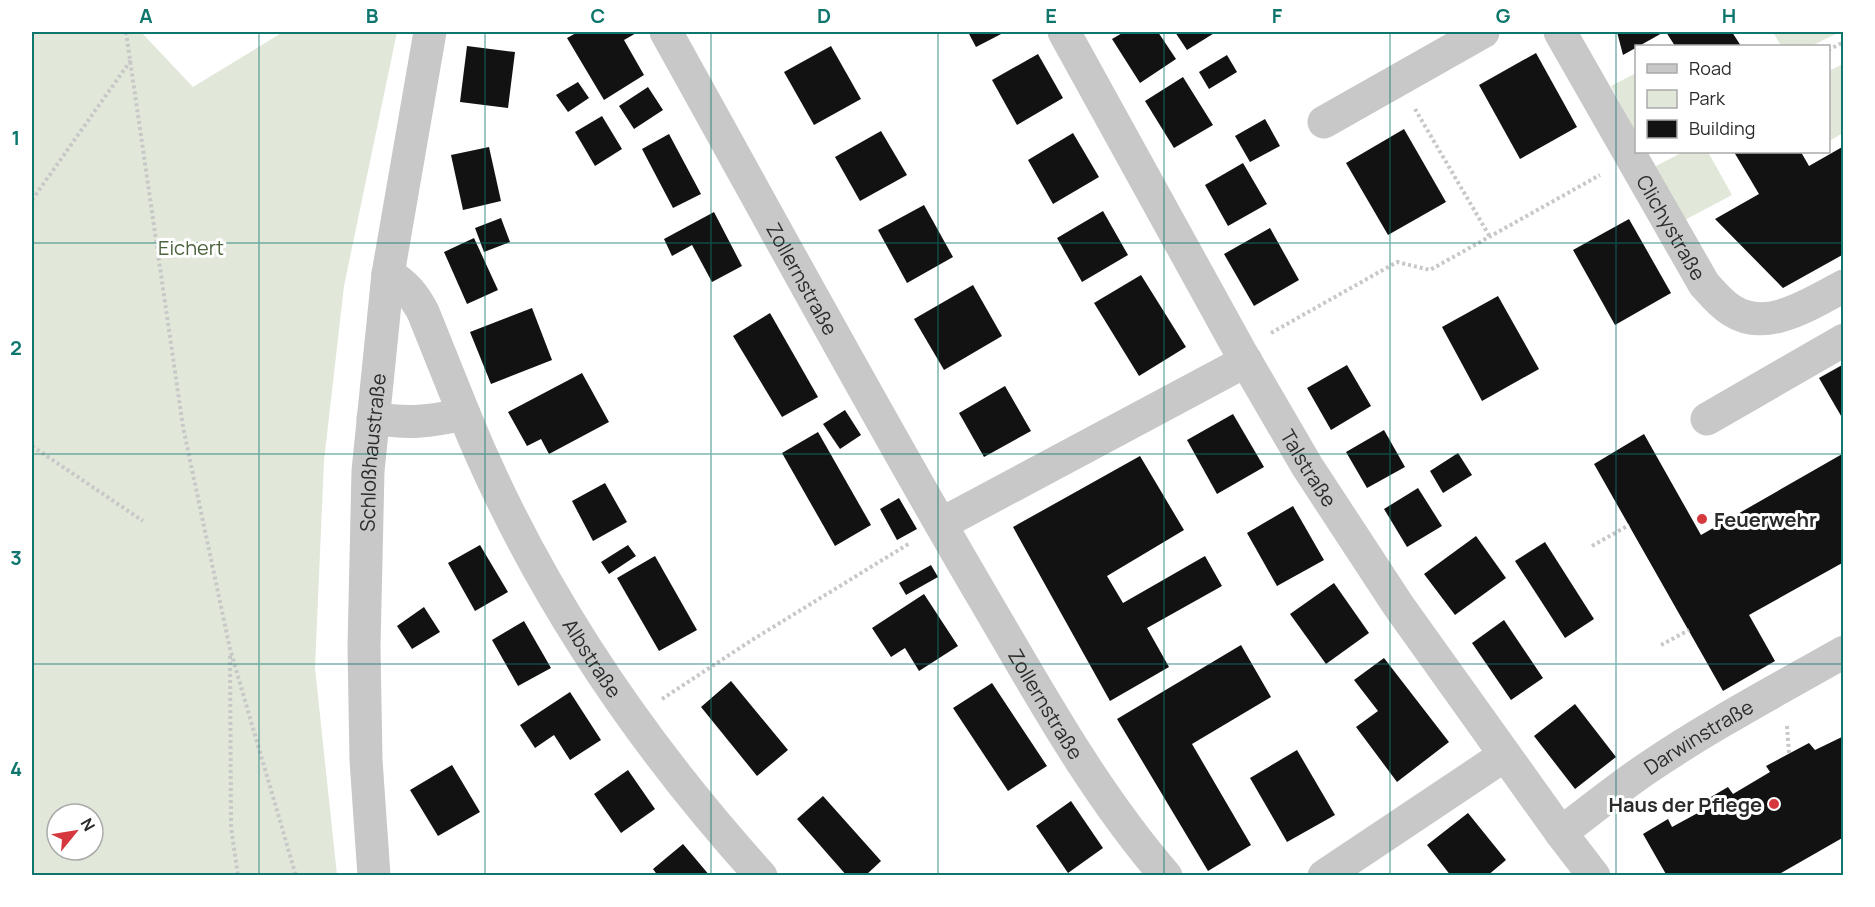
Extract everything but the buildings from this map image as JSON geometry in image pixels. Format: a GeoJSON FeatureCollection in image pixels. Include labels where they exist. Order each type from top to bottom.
{"type":"FeatureCollection","features":[{"type":"Feature","properties":{"kind":"street","name":"Schloßhaustraße"},"geometry":{"type":"LineString","coordinates":[[374,876],[366,760],[364,647],[368,481],[388,274],[430,32]]}},
{"type":"Feature","properties":{"kind":"street","name":"Zollernstraße"},"geometry":{"type":"LineString","coordinates":[[666,32],[940,524],[1064,734],[1109,802],[1166,876]]}},
{"type":"Feature","properties":{"kind":"street","name":"Talstraße"},"geometry":{"type":"LineString","coordinates":[[1064,32],[1243,356],[1307,466],[1392,596],[1594,876]]}},
{"type":"Feature","properties":{"kind":"street"},"geometry":{"type":"LineString","coordinates":[[1324,122],[1484,32]]}},
{"type":"Feature","properties":{"kind":"street","name":"Clichystraße"},"geometry":{"type":"LineString","coordinates":[[1560,32],[1704,284],[1717,299],[1732,311],[1752,318],[1771,319],[1813,302],[1844,285]]}},
{"type":"Feature","properties":{"kind":"street","name":"Albstraße"},"geometry":{"type":"LineString","coordinates":[[388,274],[407,287],[423,312],[496,488],[536,564],[580,637],[635,718],[704,808],[761,876]]}},
{"type":"Feature","properties":{"kind":"street"},"geometry":{"type":"LineString","coordinates":[[1707,419],[1844,340]]}},
{"type":"Feature","properties":{"kind":"street"},"geometry":{"type":"LineString","coordinates":[[940,524],[1243,356]]}},
{"type":"Feature","properties":{"kind":"street"},"geometry":{"type":"LineString","coordinates":[[373,417],[394,421],[429,422],[464,414]]}},
{"type":"Feature","properties":{"kind":"street","name":"Darwinstraße"},"geometry":{"type":"LineString","coordinates":[[1561,833],[1647,768],[1717,724],[1844,652]]}},
{"type":"Feature","properties":{"kind":"street"},"geometry":{"type":"LineString","coordinates":[[1324,876],[1505,755]]}},
{"type":"Feature","properties":{"kind":"path"},"geometry":{"type":"LineString","coordinates":[[126,32],[183,427],[230,649],[296,876]]}},
{"type":"Feature","properties":{"kind":"path"},"geometry":{"type":"LineString","coordinates":[[1830,49],[1844,42]]}},
{"type":"Feature","properties":{"kind":"path"},"geometry":{"type":"LineString","coordinates":[[32,200],[131,60]]}},
{"type":"Feature","properties":{"kind":"path"},"geometry":{"type":"LineString","coordinates":[[1398,80],[1490,237]]}},
{"type":"Feature","properties":{"kind":"path"},"geometry":{"type":"LineString","coordinates":[[1243,356],[1397,262],[1430,270],[1633,157]]}},
{"type":"Feature","properties":{"kind":"path"},"geometry":{"type":"LineString","coordinates":[[32,446],[143,521]]}},
{"type":"Feature","properties":{"kind":"path"},"geometry":{"type":"LineString","coordinates":[[635,718],[743,645],[940,524]]}},
{"type":"Feature","properties":{"kind":"path"},"geometry":{"type":"LineString","coordinates":[[1592,546],[1629,525]]}},
{"type":"Feature","properties":{"kind":"path"},"geometry":{"type":"LineString","coordinates":[[1661,645],[1689,630]]}},
{"type":"Feature","properties":{"kind":"path"},"geometry":{"type":"LineString","coordinates":[[230,649],[231,827],[238,876]]}},
{"type":"Feature","properties":{"kind":"path"},"geometry":{"type":"LineString","coordinates":[[1787,726],[1789,753]]}},
{"type":"Feature","properties":{"kind":"green space","name":"Eichert"},"geometry":{"type":"Polygon","coordinates":[[[32,32],[141,32],[193,87],[283,32],[397,32],[344,286],[324,461],[315,668],[337,875],[32,875],[32,32]]]}},
{"type":"Feature","properties":{"kind":"green space"},"geometry":{"type":"Polygon","coordinates":[[[1773,32],[1838,33],[1813,45],[1780,45],[1773,32]]]}},
{"type":"Feature","properties":{"kind":"green space"},"geometry":{"type":"Polygon","coordinates":[[[1843,64],[1843,133],[1830,140],[1830,70],[1843,64]]]}},
{"type":"Feature","properties":{"kind":"green space"},"geometry":{"type":"Polygon","coordinates":[[[1635,74],[1635,132],[1611,86],[1635,74]]]}},
{"type":"Feature","properties":{"kind":"green space"},"geometry":{"type":"Polygon","coordinates":[[[1681,153],[1709,153],[1732,195],[1681,222],[1652,168],[1681,153]]]}},
{"type":"Feature","properties":{"kind":"place","name":"Feuerwehr"},"geometry":{"type":"Point","coordinates":[1702,519]}},
{"type":"Feature","properties":{"kind":"place","name":"Haus der Pflege"},"geometry":{"type":"Point","coordinates":[1774,804]}}]}
